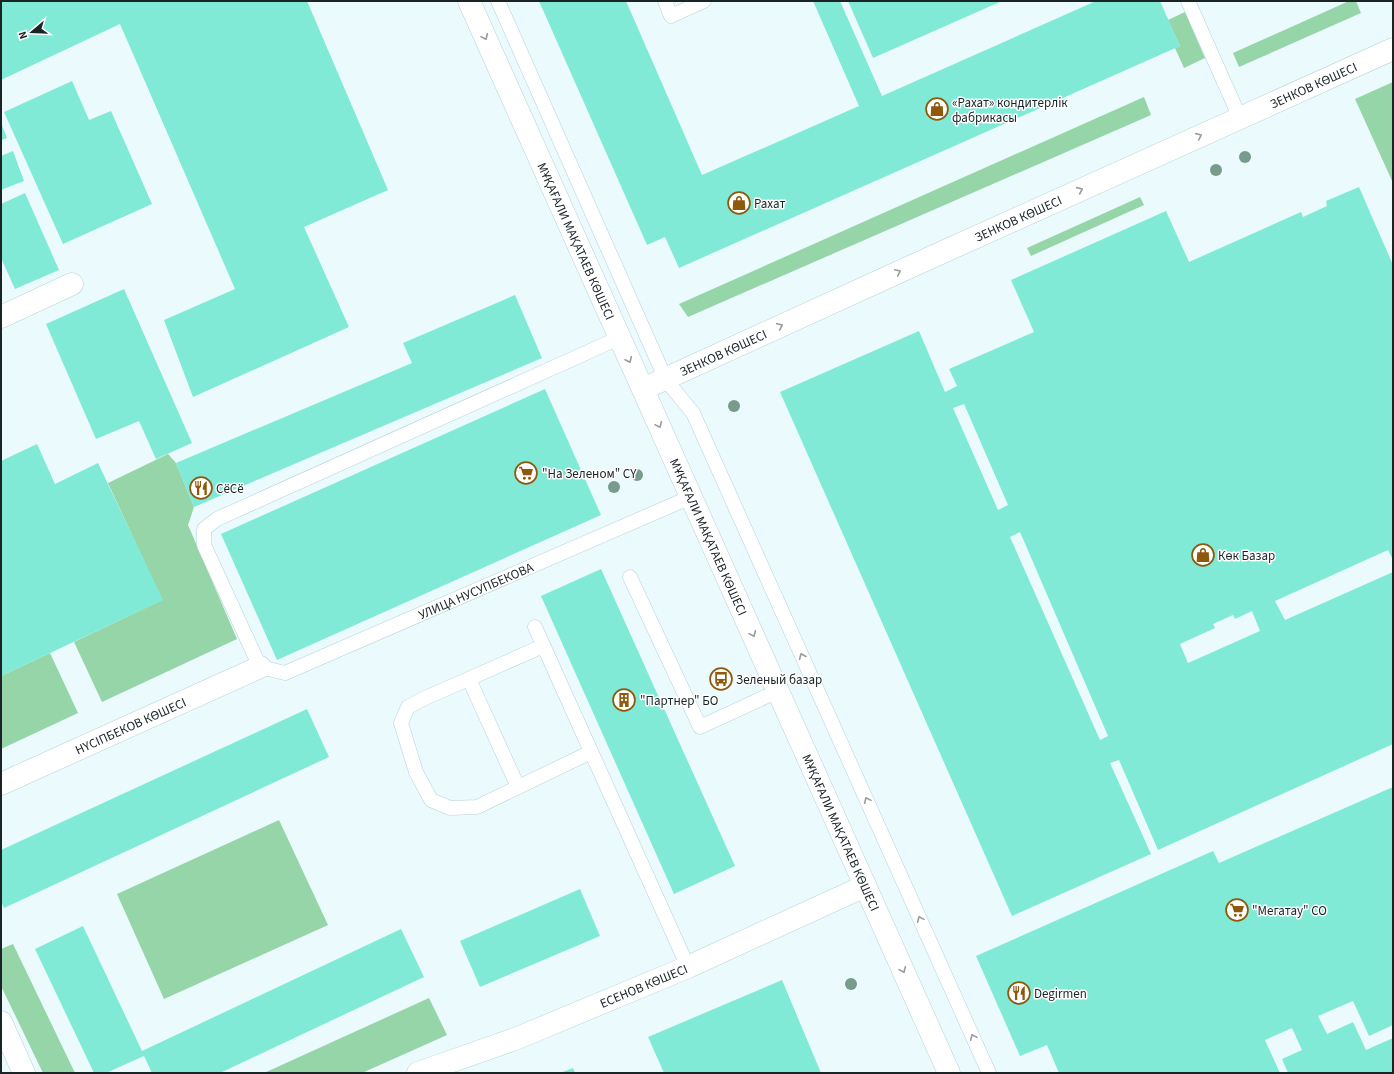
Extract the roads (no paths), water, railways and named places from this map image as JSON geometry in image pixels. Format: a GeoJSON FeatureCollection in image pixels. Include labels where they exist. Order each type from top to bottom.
{"type":"FeatureCollection","features":[{"type":"Feature","properties":{"kind":"street","name":"МҰҚАҒАЛИ МАҚАТАЕВ КӨШЕСІ"},"geometry":{"type":"LineString","coordinates":[[469,1],[949,1073]]}},
{"type":"Feature","properties":{"kind":"street","name":"ЗЕНКОВ КӨШЕСІ"},"geometry":{"type":"LineString","coordinates":[[643,390],[905,269],[1393,49]]}},
{"type":"Feature","properties":{"kind":"street"},"geometry":{"type":"LineString","coordinates":[[1,317],[72,284]]}},
{"type":"Feature","properties":{"kind":"street","name":"НҮСІПБЕКОВ КӨШЕСІ"},"geometry":{"type":"LineString","coordinates":[[1,784],[260,667]]}},
{"type":"Feature","properties":{"kind":"street","name":"ЕСЕНОВ КӨШЕСІ"},"geometry":{"type":"LineString","coordinates":[[418,1073],[515,1039],[688,967],[865,886]]}},
{"type":"Feature","properties":{"kind":"street"},"geometry":{"type":"LineString","coordinates":[[1,1022],[24,1073]]}},
{"type":"Feature","properties":{"kind":"lane"},"geometry":{"type":"LineString","coordinates":[[498,1],[666,380],[693,413],[989,1073]]}},
{"type":"Feature","properties":{"kind":"lane"},"geometry":{"type":"LineString","coordinates":[[665,1],[671,16],[704,1]]}},
{"type":"Feature","properties":{"kind":"lane"},"geometry":{"type":"LineString","coordinates":[[1188,1],[1240,118]]}},
{"type":"Feature","properties":{"kind":"lane"},"geometry":{"type":"LineString","coordinates":[[260,667],[204,545],[204,529],[217,519],[620,338]]}},
{"type":"Feature","properties":{"kind":"lane","name":"УЛИЦА НУСУПБЕКОВА"},"geometry":{"type":"LineString","coordinates":[[260,667],[285,674],[691,497]]}},
{"type":"Feature","properties":{"kind":"lane"},"geometry":{"type":"LineString","coordinates":[[630,577],[700,727],[778,691]]}},
{"type":"Feature","properties":{"kind":"lane"},"geometry":{"type":"LineString","coordinates":[[535,627],[688,967]]}},
{"type":"Feature","properties":{"kind":"lane"},"geometry":{"type":"LineString","coordinates":[[543,646],[408,707],[401,723],[416,772],[431,800],[450,808],[477,807],[591,752]]}},
{"type":"Feature","properties":{"kind":"lane"},"geometry":{"type":"LineString","coordinates":[[469,679],[518,788]]}},
{"type":"Feature","properties":{"kind":"place","name":"«Рахат» кондитерлік фабрикасы"},"geometry":{"type":"Point","coordinates":[937,109]}},
{"type":"Feature","properties":{"kind":"place","name":"Рахат"},"geometry":{"type":"Point","coordinates":[739,203]}},
{"type":"Feature","properties":{"kind":"place","name":"\"На Зеленом\" СҮ"},"geometry":{"type":"Point","coordinates":[526,473]}},
{"type":"Feature","properties":{"kind":"place","name":"СёСё"},"geometry":{"type":"Point","coordinates":[201,488]}},
{"type":"Feature","properties":{"kind":"place","name":"Көк Базар"},"geometry":{"type":"Point","coordinates":[1203,555]}},
{"type":"Feature","properties":{"kind":"place","name":"Зеленый базар"},"geometry":{"type":"Point","coordinates":[721,679]}},
{"type":"Feature","properties":{"kind":"place","name":"\"Партнер\" БО"},"geometry":{"type":"Point","coordinates":[624,700]}},
{"type":"Feature","properties":{"kind":"place","name":"\"Мегатау\" СО"},"geometry":{"type":"Point","coordinates":[1237,910]}},
{"type":"Feature","properties":{"kind":"place","name":"Degirmen"},"geometry":{"type":"Point","coordinates":[1019,993]}}]}
